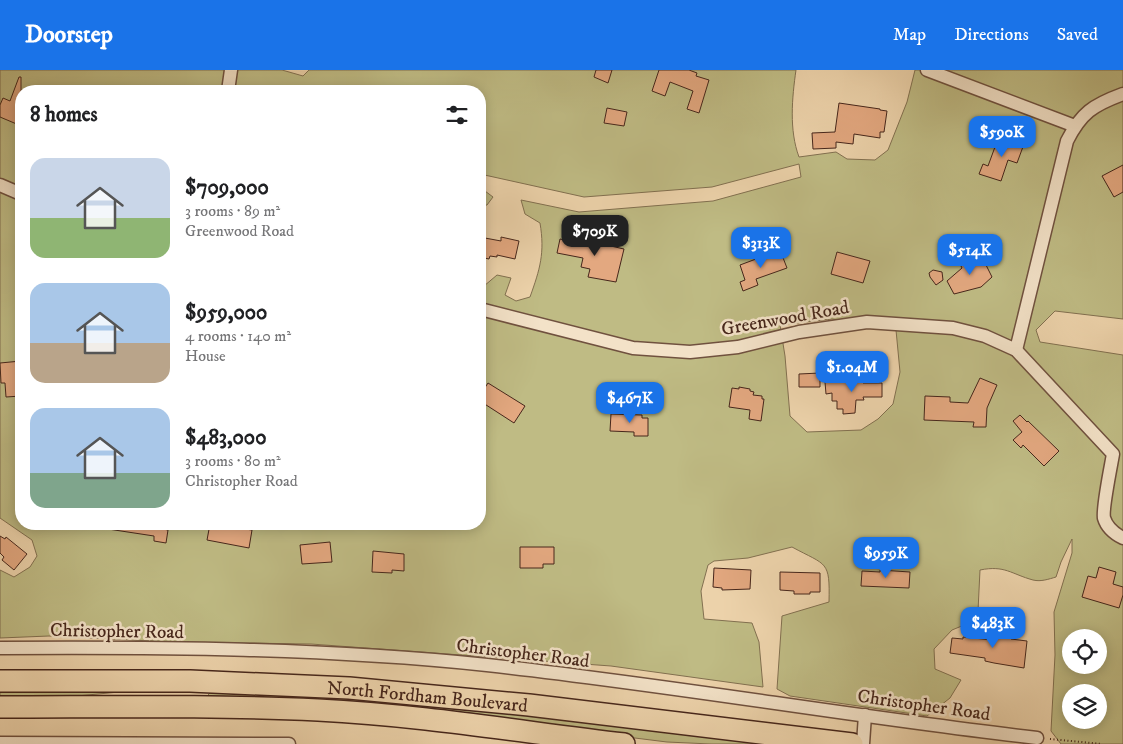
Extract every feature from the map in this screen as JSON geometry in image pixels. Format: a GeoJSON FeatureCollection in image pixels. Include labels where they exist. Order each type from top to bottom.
{"type":"FeatureCollection","features":[{"type":"Feature","properties":{"kind":"highway","name":"North Fordham Boulevard"},"geometry":{"type":"LineString","coordinates":[[0,681],[196,681],[307,685],[458,697],[852,744]]}},
{"type":"Feature","properties":{"kind":"highway"},"geometry":{"type":"LineString","coordinates":[[139,708],[166,699],[187,696],[196,689],[196,681]]}},
{"type":"Feature","properties":{"kind":"highway","name":"North Fordham Boulevard"},"geometry":{"type":"LineString","coordinates":[[0,707],[257,708],[362,714],[624,744]]}},
{"type":"Feature","properties":{"kind":"street"},"geometry":{"type":"LineString","coordinates":[[229,85],[230,70]]}},
{"type":"Feature","properties":{"kind":"street"},"geometry":{"type":"LineString","coordinates":[[927,70],[1075,126]]}},
{"type":"Feature","properties":{"kind":"street"},"geometry":{"type":"LineString","coordinates":[[1016,350],[1067,142],[1075,126],[1089,110],[1123,94]]}},
{"type":"Feature","properties":{"kind":"street"},"geometry":{"type":"LineString","coordinates":[[0,185],[15,191]]}},
{"type":"Feature","properties":{"kind":"street","name":"Greenwood Road"},"geometry":{"type":"LineString","coordinates":[[486,311],[633,348],[690,352],[738,347],[799,332],[867,322],[953,328],[985,336],[1016,350],[1118,457],[1104,517],[1109,528],[1116,535],[1123,538]]}},
{"type":"Feature","properties":{"kind":"street","name":"Christopher Road"},"geometry":{"type":"LineString","coordinates":[[0,648],[128,647],[370,656],[485,665],[865,715],[956,729],[1037,738]]}},
{"type":"Feature","properties":{"kind":"street"},"geometry":{"type":"LineString","coordinates":[[863,744],[865,715]]}},
{"type":"Feature","properties":{"kind":"street"},"geometry":{"type":"LineString","coordinates":[[0,743],[289,744]]}},
{"type":"Feature","properties":{"kind":"path"},"geometry":{"type":"LineString","coordinates":[[1037,738],[1102,744]]}},
{"type":"Feature","properties":{"kind":"shaded area"},"geometry":{"type":"Polygon","coordinates":[[[0,70],[282,70],[303,76],[309,70],[796,70],[793,125],[799,157],[836,152],[847,159],[875,160],[888,150],[907,102],[915,70],[1123,70],[1123,319],[1055,311],[1036,330],[1040,342],[1123,355],[1123,744],[1061,744],[1051,731],[1055,655],[1054,612],[1072,553],[1072,539],[1056,577],[1036,581],[1002,569],[980,570],[978,611],[974,621],[952,630],[934,649],[935,669],[961,680],[950,698],[927,716],[790,696],[777,689],[782,616],[829,602],[829,578],[824,566],[792,547],[748,558],[714,561],[708,565],[701,591],[704,619],[752,623],[759,642],[763,687],[611,666],[311,644],[172,642],[49,636],[0,638],[0,570],[14,577],[30,567],[37,556],[32,540],[17,530],[486,530],[486,284],[497,275],[511,278],[505,295],[516,301],[530,297],[542,252],[540,223],[525,214],[521,200],[579,212],[713,201],[801,177],[799,164],[712,187],[584,197],[486,175],[486,85],[15,85],[15,528],[0,518],[0,70]],[[832,319],[780,325],[785,356],[790,416],[807,432],[861,430],[878,419],[893,404],[900,372],[896,330],[832,319]]]}},
{"type":"Feature","properties":{"kind":"shaded area"},"geometry":{"type":"Polygon","coordinates":[[[486,192],[493,197],[486,205],[486,192]]]}},
{"type":"Feature","properties":{"kind":"shaded area"},"geometry":{"type":"Polygon","coordinates":[[[172,687],[24,701],[0,701],[0,688],[172,687]]]}},
{"type":"Feature","properties":{"kind":"shaded area"},"geometry":{"type":"Polygon","coordinates":[[[215,688],[310,691],[797,744],[667,742],[490,720],[202,701],[215,688]]]}},
{"type":"Feature","properties":{"kind":"building"},"geometry":{"type":"Polygon","coordinates":[[[596,70],[612,70],[608,83],[594,77],[596,70]]]}},
{"type":"Feature","properties":{"kind":"building"},"geometry":{"type":"Polygon","coordinates":[[[659,70],[689,70],[697,73],[696,76],[709,80],[699,113],[687,109],[693,91],[670,82],[665,96],[652,91],[659,70]]]}},
{"type":"Feature","properties":{"kind":"building"},"geometry":{"type":"Polygon","coordinates":[[[19,77],[21,77],[21,85],[16,85],[19,77]]]}},
{"type":"Feature","properties":{"kind":"building"},"geometry":{"type":"Polygon","coordinates":[[[15,88],[15,123],[0,117],[0,105],[3,98],[10,101],[15,88]]]}},
{"type":"Feature","properties":{"kind":"building"},"geometry":{"type":"Polygon","coordinates":[[[839,103],[887,111],[884,132],[880,132],[880,138],[854,134],[853,144],[836,142],[836,148],[813,149],[812,133],[835,132],[839,103]]]}},
{"type":"Feature","properties":{"kind":"building"},"geometry":{"type":"Polygon","coordinates":[[[607,108],[627,112],[624,126],[604,123],[607,108]]]}},
{"type":"Feature","properties":{"kind":"building"},"geometry":{"type":"Polygon","coordinates":[[[999,136],[1024,144],[1017,163],[1008,160],[1001,181],[979,174],[983,164],[988,166],[999,136]]]}},
{"type":"Feature","properties":{"kind":"building"},"geometry":{"type":"Polygon","coordinates":[[[1123,165],[1123,192],[1114,197],[1102,176],[1123,165]]]}},
{"type":"Feature","properties":{"kind":"building"},"geometry":{"type":"Polygon","coordinates":[[[589,236],[603,239],[602,244],[624,249],[616,282],[588,277],[590,269],[581,267],[583,258],[557,253],[560,239],[587,245],[589,236]]]}},
{"type":"Feature","properties":{"kind":"building"},"geometry":{"type":"Polygon","coordinates":[[[501,237],[519,241],[515,259],[497,255],[497,257],[490,256],[489,259],[486,258],[486,238],[501,241],[501,237]]]}},
{"type":"Feature","properties":{"kind":"building"},"geometry":{"type":"Polygon","coordinates":[[[780,250],[787,268],[756,279],[758,285],[743,291],[740,282],[745,280],[740,265],[780,250]]]}},
{"type":"Feature","properties":{"kind":"building"},"geometry":{"type":"Polygon","coordinates":[[[837,252],[870,261],[863,283],[831,274],[837,252]]]}},
{"type":"Feature","properties":{"kind":"building"},"geometry":{"type":"Polygon","coordinates":[[[973,257],[975,260],[983,259],[992,277],[981,287],[954,294],[947,281],[962,268],[960,264],[966,259],[973,257]]]}},
{"type":"Feature","properties":{"kind":"building"},"geometry":{"type":"Polygon","coordinates":[[[933,270],[942,272],[943,280],[936,285],[929,273],[933,270]]]}},
{"type":"Feature","properties":{"kind":"building"},"geometry":{"type":"Polygon","coordinates":[[[15,362],[15,396],[6,397],[5,383],[1,383],[0,363],[15,362]]]}},
{"type":"Feature","properties":{"kind":"building"},"geometry":{"type":"Polygon","coordinates":[[[820,373],[820,387],[799,387],[799,374],[820,373]]]}},
{"type":"Feature","properties":{"kind":"building"},"geometry":{"type":"Polygon","coordinates":[[[980,378],[997,385],[987,408],[986,427],[973,427],[974,422],[924,420],[925,396],[950,397],[950,402],[968,403],[980,378]]]}},
{"type":"Feature","properties":{"kind":"building"},"geometry":{"type":"Polygon","coordinates":[[[863,381],[863,383],[882,383],[882,397],[863,397],[864,400],[856,400],[855,413],[843,414],[843,409],[837,409],[837,401],[832,401],[832,393],[826,394],[825,382],[863,381]]]}},
{"type":"Feature","properties":{"kind":"building"},"geometry":{"type":"Polygon","coordinates":[[[488,383],[525,406],[514,423],[486,405],[486,386],[488,383]]]}},
{"type":"Feature","properties":{"kind":"building"},"geometry":{"type":"Polygon","coordinates":[[[739,387],[750,389],[750,391],[754,392],[753,395],[762,396],[762,399],[764,399],[761,421],[749,419],[750,410],[729,407],[732,388],[739,389],[739,387]]]}},
{"type":"Feature","properties":{"kind":"building"},"geometry":{"type":"Polygon","coordinates":[[[611,414],[642,415],[642,418],[648,418],[648,436],[634,436],[634,432],[610,431],[611,414]]]}},
{"type":"Feature","properties":{"kind":"building"},"geometry":{"type":"Polygon","coordinates":[[[1020,415],[1059,451],[1044,466],[1023,445],[1021,448],[1013,440],[1022,432],[1013,421],[1020,415]]]}},
{"type":"Feature","properties":{"kind":"building"},"geometry":{"type":"Polygon","coordinates":[[[115,530],[168,530],[166,543],[154,541],[154,536],[115,530]]]}},
{"type":"Feature","properties":{"kind":"building"},"geometry":{"type":"Polygon","coordinates":[[[209,530],[252,530],[249,548],[207,540],[209,530]]]}},
{"type":"Feature","properties":{"kind":"building"},"geometry":{"type":"Polygon","coordinates":[[[0,536],[5,539],[6,537],[27,554],[14,570],[2,560],[4,557],[0,553],[0,536]]]}},
{"type":"Feature","properties":{"kind":"building"},"geometry":{"type":"Polygon","coordinates":[[[330,542],[332,562],[302,564],[300,545],[330,542]]]}},
{"type":"Feature","properties":{"kind":"building"},"geometry":{"type":"Polygon","coordinates":[[[520,547],[554,547],[554,564],[543,564],[543,568],[520,568],[520,547]]]}},
{"type":"Feature","properties":{"kind":"building"},"geometry":{"type":"Polygon","coordinates":[[[373,551],[404,554],[404,571],[392,570],[392,573],[372,572],[373,551]]]}},
{"type":"Feature","properties":{"kind":"building"},"geometry":{"type":"Polygon","coordinates":[[[1099,567],[1116,572],[1113,584],[1123,587],[1119,608],[1082,597],[1088,576],[1096,578],[1099,567]]]}},
{"type":"Feature","properties":{"kind":"building"},"geometry":{"type":"Polygon","coordinates":[[[714,568],[751,570],[750,589],[722,590],[722,588],[713,587],[714,568]]]}},
{"type":"Feature","properties":{"kind":"building"},"geometry":{"type":"Polygon","coordinates":[[[880,570],[910,572],[909,588],[861,586],[862,571],[880,572],[880,570]]]}},
{"type":"Feature","properties":{"kind":"building"},"geometry":{"type":"Polygon","coordinates":[[[780,572],[820,573],[820,592],[794,594],[794,591],[780,590],[780,572]]]}},
{"type":"Feature","properties":{"kind":"building"},"geometry":{"type":"Polygon","coordinates":[[[994,630],[1011,632],[1011,639],[1027,641],[1024,668],[985,661],[985,658],[950,653],[952,638],[963,639],[963,637],[993,640],[994,630]]]}}]}
